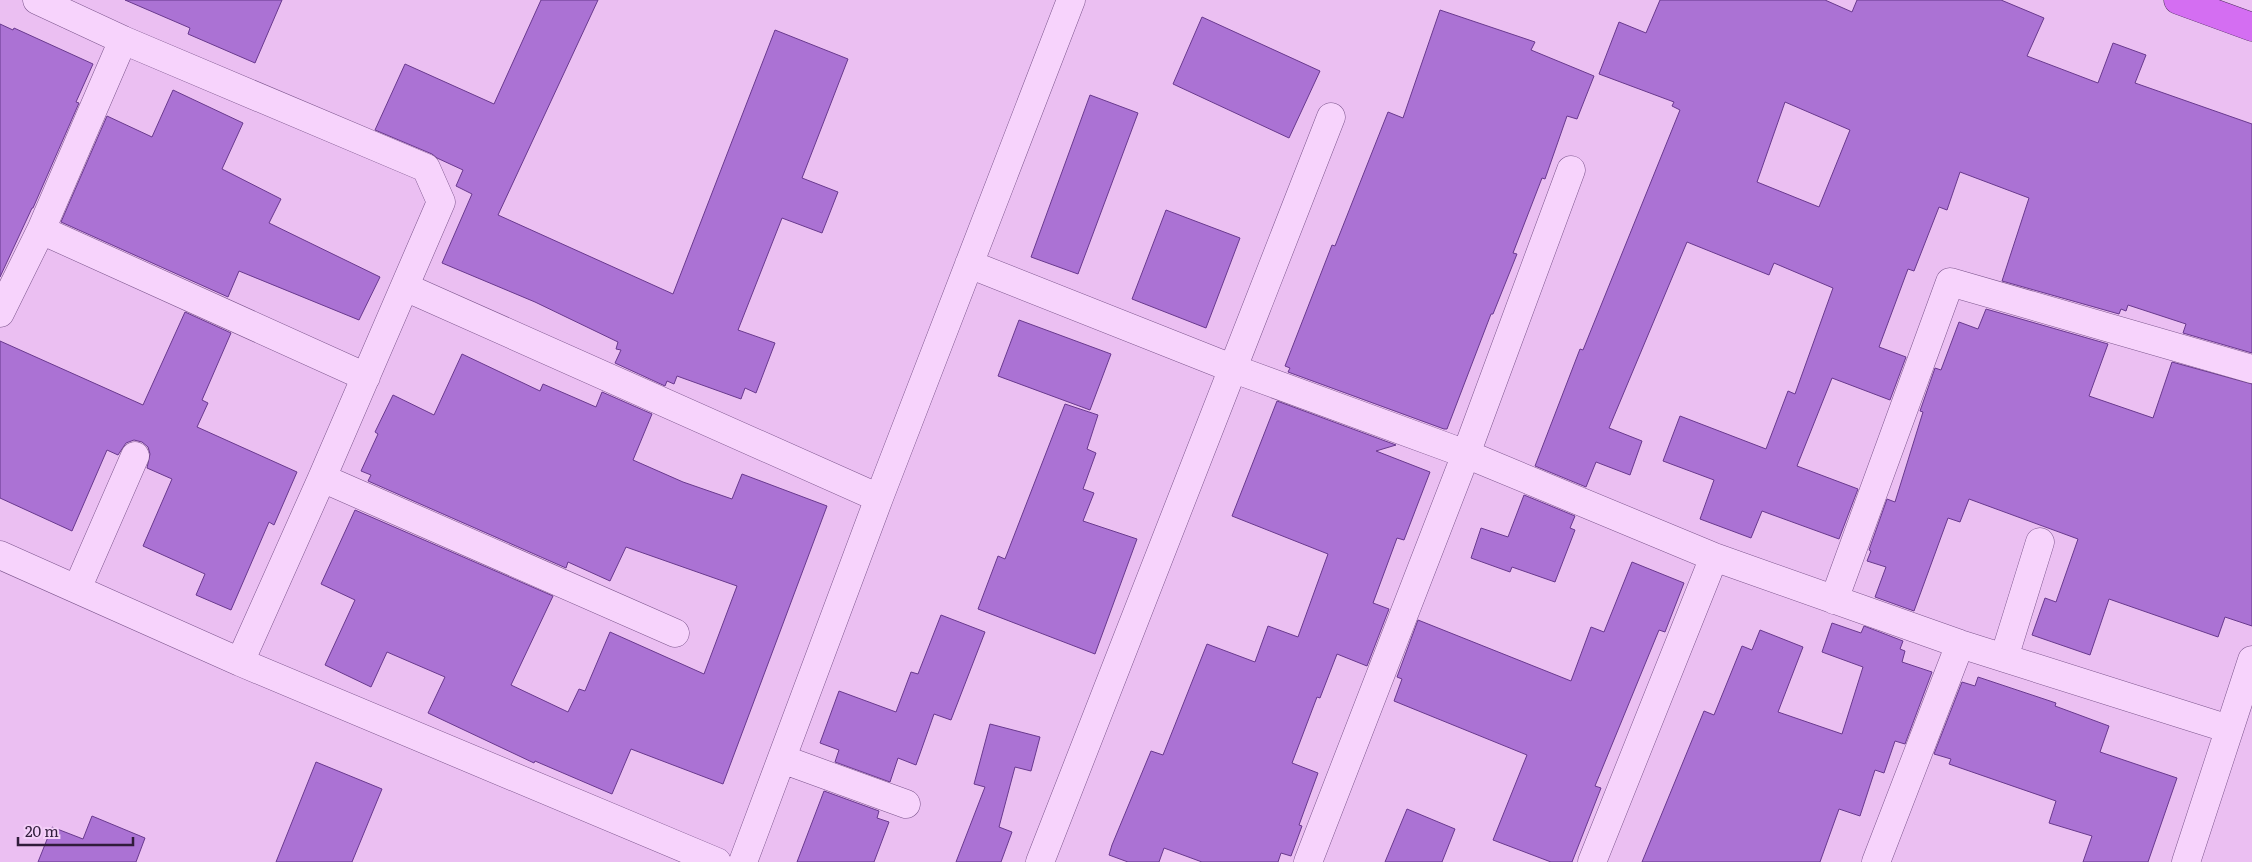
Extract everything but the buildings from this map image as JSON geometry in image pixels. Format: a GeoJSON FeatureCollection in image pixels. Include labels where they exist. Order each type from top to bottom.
{"type":"FeatureCollection","features":[{"type":"Feature","properties":{"kind":"highway"},"geometry":{"type":"LineString","coordinates":[[2178,0],[2252,27]]}},
{"type":"Feature","properties":{"kind":"street"},"geometry":{"type":"LineString","coordinates":[[743,862],[879,498],[1071,0]]}},
{"type":"Feature","properties":{"kind":"street"},"geometry":{"type":"LineString","coordinates":[[47,2],[123,40],[426,168],[441,202],[240,662]]}},
{"type":"Feature","properties":{"kind":"street"},"geometry":{"type":"LineString","coordinates":[[0,313],[40,230],[123,40]]}},
{"type":"Feature","properties":{"kind":"street"},"geometry":{"type":"LineString","coordinates":[[1040,862],[1331,117]]}},
{"type":"Feature","properties":{"kind":"street"},"geometry":{"type":"LineString","coordinates":[[1308,862],[1466,454],[1571,170]]}},
{"type":"Feature","properties":{"kind":"street"},"geometry":{"type":"LineString","coordinates":[[40,230],[366,377]]}},
{"type":"Feature","properties":{"kind":"street"},"geometry":{"type":"LineString","coordinates":[[969,264],[1234,369],[1466,454],[1714,557],[1960,644],[2229,729]]}},
{"type":"Feature","properties":{"kind":"street"},"geometry":{"type":"LineString","coordinates":[[1834,600],[1950,282],[2252,369]]}},
{"type":"Feature","properties":{"kind":"street"},"geometry":{"type":"LineString","coordinates":[[405,288],[879,498]]}},
{"type":"Feature","properties":{"kind":"street"},"geometry":{"type":"LineString","coordinates":[[78,589],[135,456]]}},
{"type":"Feature","properties":{"kind":"street"},"geometry":{"type":"LineString","coordinates":[[322,478],[674,633]]}},
{"type":"Feature","properties":{"kind":"street"},"geometry":{"type":"LineString","coordinates":[[2004,658],[2040,542]]}},
{"type":"Feature","properties":{"kind":"street"},"geometry":{"type":"LineString","coordinates":[[0,555],[240,662],[717,862]]}},
{"type":"Feature","properties":{"kind":"street"},"geometry":{"type":"LineString","coordinates":[[1592,862],[1714,557]]}},
{"type":"Feature","properties":{"kind":"street"},"geometry":{"type":"LineString","coordinates":[[1876,862],[1960,644]]}},
{"type":"Feature","properties":{"kind":"street"},"geometry":{"type":"LineString","coordinates":[[2186,862],[2252,660]]}},
{"type":"Feature","properties":{"kind":"street"},"geometry":{"type":"LineString","coordinates":[[782,759],[906,804]]}}]}
